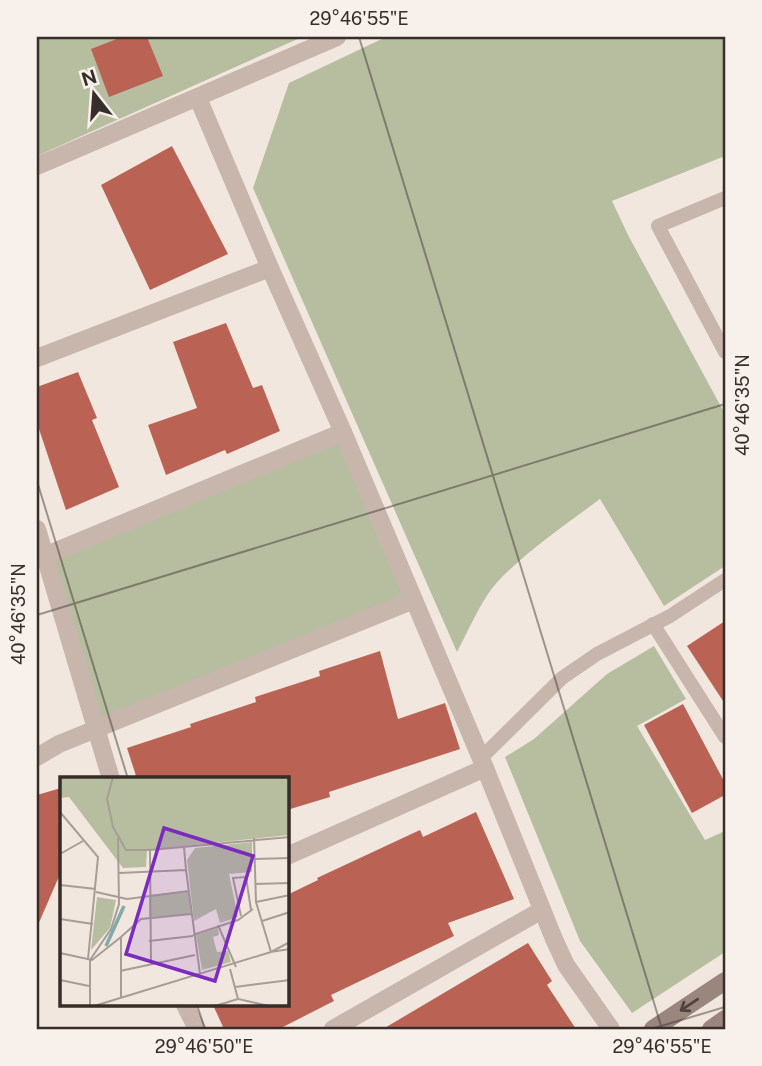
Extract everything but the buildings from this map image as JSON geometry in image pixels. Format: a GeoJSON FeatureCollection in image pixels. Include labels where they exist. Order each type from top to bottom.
{"type":"FeatureCollection","features":[{"type":"Feature","properties":{"kind":"main road"},"geometry":{"type":"LineString","coordinates":[[653,1029],[725,981]]}},
{"type":"Feature","properties":{"kind":"main road"},"geometry":{"type":"LineString","coordinates":[[711,1029],[725,1019]]}},
{"type":"Feature","properties":{"kind":"street"},"geometry":{"type":"LineString","coordinates":[[37,166],[337,37]]}},
{"type":"Feature","properties":{"kind":"street"},"geometry":{"type":"LineString","coordinates":[[198,97],[483,763],[542,911],[566,965],[611,1029]]}},
{"type":"Feature","properties":{"kind":"street"},"geometry":{"type":"LineString","coordinates":[[37,358],[270,268]]}},
{"type":"Feature","properties":{"kind":"street"},"geometry":{"type":"LineString","coordinates":[[41,557],[343,432]]}},
{"type":"Feature","properties":{"kind":"street"},"geometry":{"type":"LineString","coordinates":[[37,529],[41,557],[110,777]]}},
{"type":"Feature","properties":{"kind":"street"},"geometry":{"type":"LineString","coordinates":[[37,757],[95,729],[414,600]]}},
{"type":"Feature","properties":{"kind":"street"},"geometry":{"type":"LineString","coordinates":[[289,855],[483,763]]}},
{"type":"Feature","properties":{"kind":"street"},"geometry":{"type":"LineString","coordinates":[[333,1029],[542,911]]}},
{"type":"Feature","properties":{"kind":"street"},"geometry":{"type":"LineString","coordinates":[[186,1006],[197,1029]]}},
{"type":"Feature","properties":{"kind":"lane"},"geometry":{"type":"LineString","coordinates":[[725,198],[657,226],[725,352]]}},
{"type":"Feature","properties":{"kind":"lane"},"geometry":{"type":"LineString","coordinates":[[483,763],[562,678],[597,654],[653,625],[725,580]]}},
{"type":"Feature","properties":{"kind":"lane"},"geometry":{"type":"LineString","coordinates":[[653,625],[725,737]]}},
{"type":"Feature","properties":{"kind":"green space"},"geometry":{"type":"Polygon","coordinates":[[[37,37],[302,37],[37,156],[37,37]]]}},
{"type":"Feature","properties":{"kind":"green space"},"geometry":{"type":"Polygon","coordinates":[[[386,37],[725,37],[725,156],[612,201],[725,414],[725,566],[664,606],[600,499],[510,569],[488,594],[457,652],[253,188],[289,83],[386,37]]]}},
{"type":"Feature","properties":{"kind":"green space"},"geometry":{"type":"Polygon","coordinates":[[[343,432],[414,600],[95,729],[45,555],[343,432]]]}},
{"type":"Feature","properties":{"kind":"green space"},"geometry":{"type":"Polygon","coordinates":[[[654,646],[686,699],[637,726],[705,840],[725,831],[725,952],[632,1013],[580,941],[505,757],[534,739],[607,674],[654,646]]]}}]}
